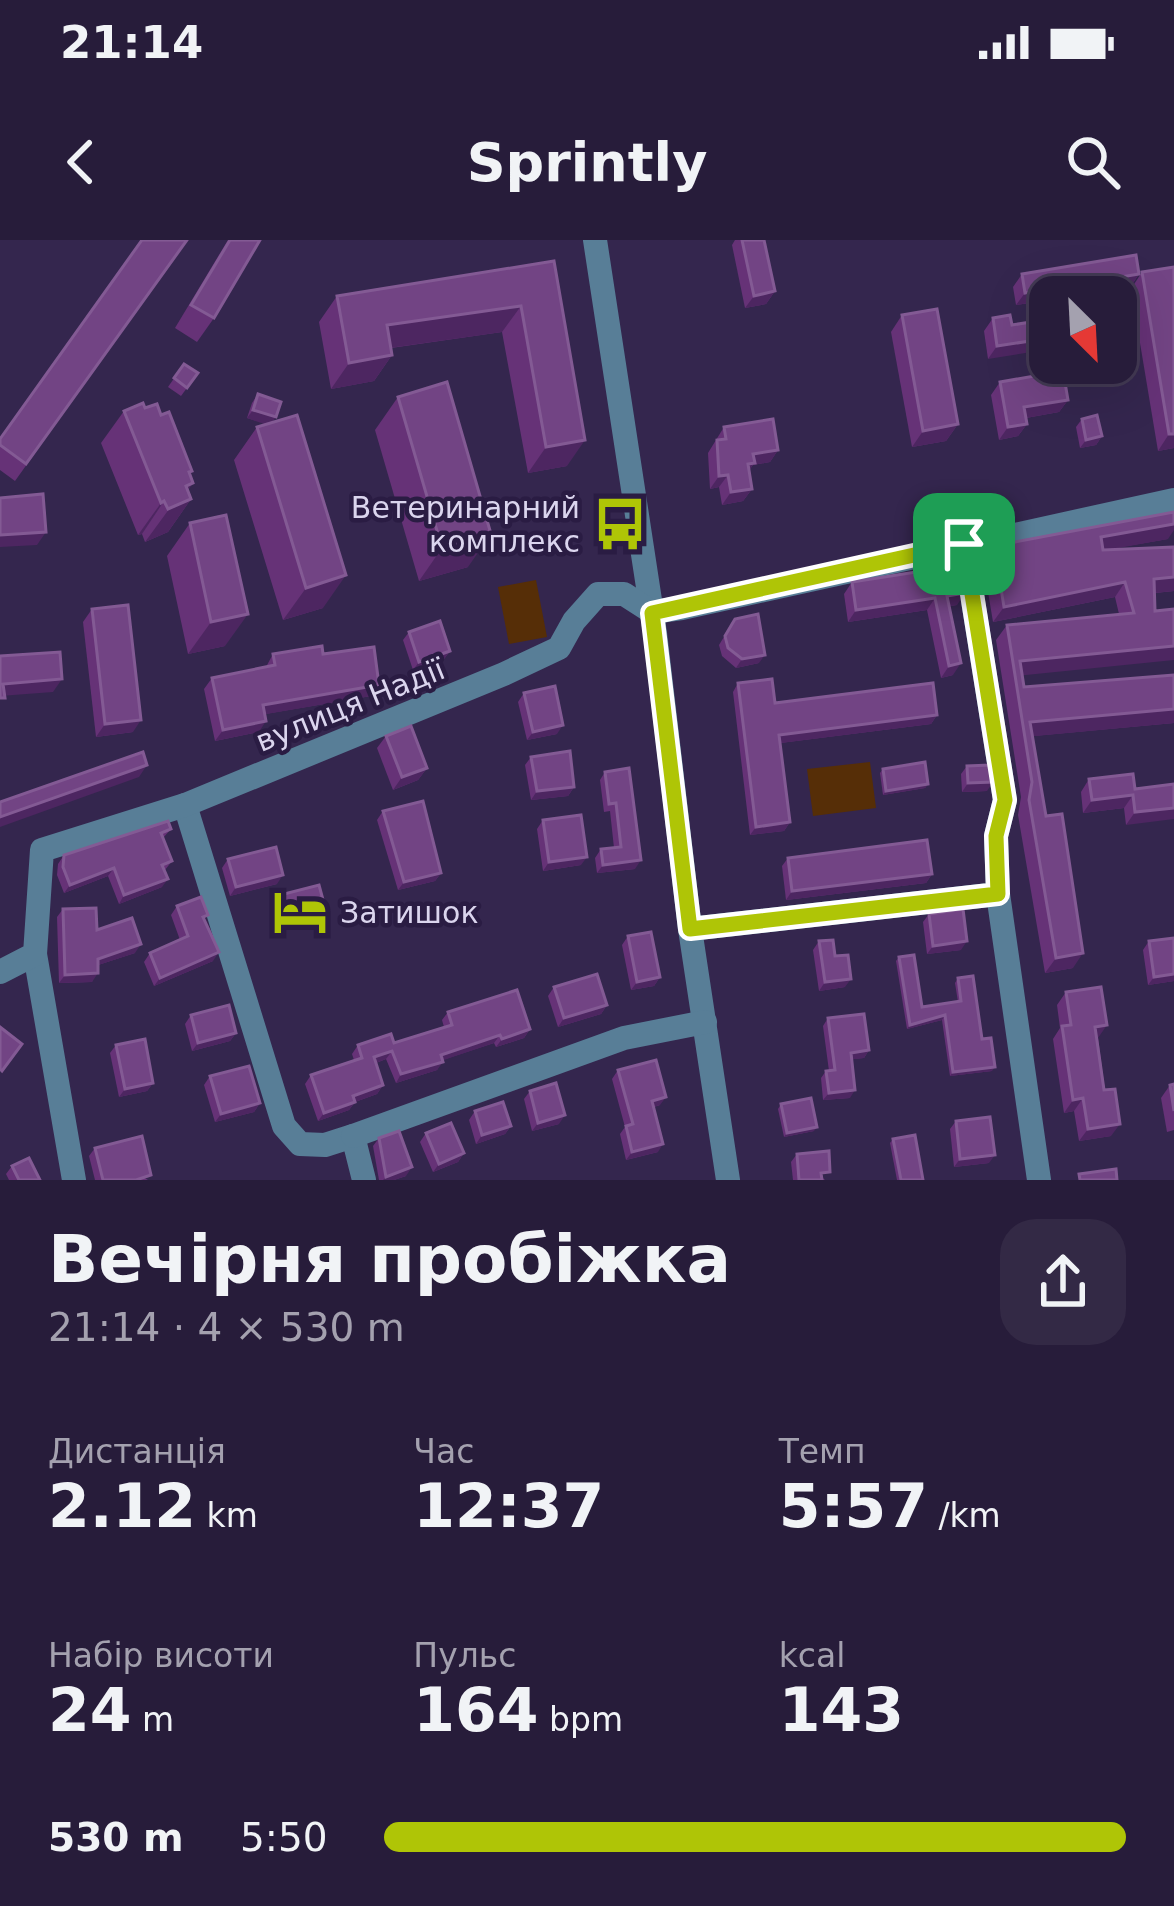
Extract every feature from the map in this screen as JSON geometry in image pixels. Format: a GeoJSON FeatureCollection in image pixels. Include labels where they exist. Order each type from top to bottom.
{"type":"FeatureCollection","features":[{"type":"Feature","properties":{"kind":"street"},"geometry":{"type":"LineString","coordinates":[[595,240],[652,613],[690,929],[728,1180]]}},
{"type":"Feature","properties":{"kind":"street"},"geometry":{"type":"LineString","coordinates":[[652,613],[1174,500]]}},
{"type":"Feature","properties":{"kind":"street"},"geometry":{"type":"LineString","coordinates":[[964,544],[1005,800],[996,836],[998,894],[1039,1180]]}},
{"type":"Feature","properties":{"kind":"street","name":"вулиця Надії"},"geometry":{"type":"LineString","coordinates":[[35,954],[42,850],[185,806],[559,648],[574,621],[598,594],[624,594],[652,613]]}},
{"type":"Feature","properties":{"kind":"street"},"geometry":{"type":"LineString","coordinates":[[185,806],[284,1126],[300,1144],[325,1145],[624,1038],[705,1022]]}},
{"type":"Feature","properties":{"kind":"street"},"geometry":{"type":"LineString","coordinates":[[690,929],[998,894]]}},
{"type":"Feature","properties":{"kind":"street"},"geometry":{"type":"LineString","coordinates":[[0,972],[35,954],[74,1180]]}},
{"type":"Feature","properties":{"kind":"street"},"geometry":{"type":"LineString","coordinates":[[352,1136],[364,1180]]}},
{"type":"Feature","properties":{"kind":"shaded area"},"geometry":{"type":"Polygon","coordinates":[[[536,580],[547,637],[509,644],[498,587],[536,580]]]}},
{"type":"Feature","properties":{"kind":"shaded area"},"geometry":{"type":"Polygon","coordinates":[[[870,762],[876,808],[813,816],[807,769],[870,762]]]}},
{"type":"Feature","properties":{"kind":"building"},"geometry":{"type":"Polygon","coordinates":[[[142,240],[187,240],[26,464],[0,445],[0,439],[142,240]]]}},
{"type":"Feature","properties":{"kind":"building"},"geometry":{"type":"Polygon","coordinates":[[[230,240],[260,240],[214,318],[191,305],[230,240]]]}},
{"type":"Feature","properties":{"kind":"building"},"geometry":{"type":"Polygon","coordinates":[[[742,240],[764,240],[775,291],[754,296],[742,240]]]}},
{"type":"Feature","properties":{"kind":"building"},"geometry":{"type":"Polygon","coordinates":[[[1136,255],[1139,274],[1029,276],[1029,292],[1025,293],[1022,274],[1136,255]]]}},
{"type":"Feature","properties":{"kind":"building"},"geometry":{"type":"Polygon","coordinates":[[[554,261],[585,440],[546,447],[521,306],[387,325],[392,355],[349,363],[337,296],[554,261]]]}},
{"type":"Feature","properties":{"kind":"building"},"geometry":{"type":"Polygon","coordinates":[[[1174,267],[1174,434],[1169,434],[1142,272],[1174,267]]]}},
{"type":"Feature","properties":{"kind":"building"},"geometry":{"type":"Polygon","coordinates":[[[937,309],[958,424],[923,431],[902,315],[937,309]]]}},
{"type":"Feature","properties":{"kind":"building"},"geometry":{"type":"Polygon","coordinates":[[[1010,315],[1012,325],[1029,322],[1029,341],[997,346],[993,318],[1010,315]]]}},
{"type":"Feature","properties":{"kind":"building"},"geometry":{"type":"Polygon","coordinates":[[[184,364],[198,373],[187,388],[174,378],[184,364]]]}},
{"type":"Feature","properties":{"kind":"building"},"geometry":{"type":"Polygon","coordinates":[[[1029,377],[1029,384],[1065,384],[1068,400],[1024,407],[1027,424],[1008,427],[1000,382],[1029,377]]]}},
{"type":"Feature","properties":{"kind":"building"},"geometry":{"type":"Polygon","coordinates":[[[447,382],[491,534],[442,548],[398,397],[447,382]]]}},
{"type":"Feature","properties":{"kind":"building"},"geometry":{"type":"Polygon","coordinates":[[[258,394],[281,402],[276,417],[253,410],[258,394]]]}},
{"type":"Feature","properties":{"kind":"building"},"geometry":{"type":"Polygon","coordinates":[[[143,403],[145,408],[157,404],[161,415],[169,412],[192,471],[193,483],[186,486],[191,499],[168,509],[161,503],[124,411],[143,403]]]}},
{"type":"Feature","properties":{"kind":"building"},"geometry":{"type":"Polygon","coordinates":[[[297,415],[346,575],[306,588],[257,427],[297,415]]]}},
{"type":"Feature","properties":{"kind":"building"},"geometry":{"type":"Polygon","coordinates":[[[1097,415],[1102,436],[1086,440],[1082,419],[1097,415]]]}},
{"type":"Feature","properties":{"kind":"building"},"geometry":{"type":"Polygon","coordinates":[[[773,419],[778,450],[753,454],[755,463],[748,464],[752,489],[731,492],[728,475],[719,476],[717,440],[726,439],[724,427],[773,419]]]}},
{"type":"Feature","properties":{"kind":"building"},"geometry":{"type":"Polygon","coordinates":[[[43,494],[46,532],[0,535],[0,498],[43,494]]]}},
{"type":"Feature","properties":{"kind":"building"},"geometry":{"type":"Polygon","coordinates":[[[1174,512],[1174,524],[1101,537],[1103,550],[1174,547],[1174,577],[1154,579],[1155,611],[1174,609],[1174,646],[1020,661],[1024,687],[1174,675],[1174,709],[1030,722],[1046,816],[1062,814],[1083,953],[1056,958],[1029,800],[1032,782],[1007,625],[1134,613],[1125,582],[1004,607],[994,546],[1174,512]]]}},
{"type":"Feature","properties":{"kind":"building"},"geometry":{"type":"Polygon","coordinates":[[[226,515],[248,614],[211,622],[190,523],[226,515]]]}},
{"type":"Feature","properties":{"kind":"building"},"geometry":{"type":"Polygon","coordinates":[[[961,565],[965,593],[947,596],[961,663],[949,666],[935,598],[856,610],[852,582],[961,565]]]}},
{"type":"Feature","properties":{"kind":"building"},"geometry":{"type":"Polygon","coordinates":[[[128,605],[141,720],[105,724],[92,609],[128,605]]]}},
{"type":"Feature","properties":{"kind":"building"},"geometry":{"type":"Polygon","coordinates":[[[758,614],[765,655],[742,659],[728,648],[725,636],[735,619],[758,614]]]}},
{"type":"Feature","properties":{"kind":"building"},"geometry":{"type":"Polygon","coordinates":[[[440,621],[450,651],[419,662],[409,632],[440,621]]]}},
{"type":"Feature","properties":{"kind":"building"},"geometry":{"type":"Polygon","coordinates":[[[322,646],[323,654],[374,647],[379,685],[263,705],[266,721],[223,730],[212,678],[275,665],[273,654],[322,646]]]}},
{"type":"Feature","properties":{"kind":"building"},"geometry":{"type":"Polygon","coordinates":[[[60,652],[62,679],[3,684],[5,698],[0,698],[0,656],[60,652]]]}},
{"type":"Feature","properties":{"kind":"building"},"geometry":{"type":"Polygon","coordinates":[[[772,679],[775,703],[933,683],[937,715],[779,735],[790,822],[756,827],[738,683],[772,679]]]}},
{"type":"Feature","properties":{"kind":"building"},"geometry":{"type":"Polygon","coordinates":[[[555,686],[563,725],[533,732],[524,693],[555,686]]]}},
{"type":"Feature","properties":{"kind":"building"},"geometry":{"type":"Polygon","coordinates":[[[411,726],[427,768],[402,777],[386,736],[411,726]]]}},
{"type":"Feature","properties":{"kind":"building"},"geometry":{"type":"Polygon","coordinates":[[[570,751],[574,787],[537,791],[531,757],[570,751]]]}},
{"type":"Feature","properties":{"kind":"building"},"geometry":{"type":"Polygon","coordinates":[[[143,752],[147,765],[0,817],[0,802],[143,752]]]}},
{"type":"Feature","properties":{"kind":"building"},"geometry":{"type":"Polygon","coordinates":[[[925,762],[928,784],[886,791],[883,769],[925,762]]]}},
{"type":"Feature","properties":{"kind":"building"},"geometry":{"type":"Polygon","coordinates":[[[990,765],[993,782],[968,783],[967,766],[990,765]]]}},
{"type":"Feature","properties":{"kind":"building"},"geometry":{"type":"Polygon","coordinates":[[[629,768],[641,860],[603,865],[601,849],[621,847],[616,803],[609,804],[605,772],[629,768]]]}},
{"type":"Feature","properties":{"kind":"building"},"geometry":{"type":"Polygon","coordinates":[[[1133,774],[1135,789],[1174,784],[1174,808],[1135,812],[1133,795],[1092,800],[1089,779],[1133,774]]]}},
{"type":"Feature","properties":{"kind":"building"},"geometry":{"type":"Polygon","coordinates":[[[423,801],[441,873],[404,882],[383,811],[423,801]]]}},
{"type":"Feature","properties":{"kind":"building"},"geometry":{"type":"Polygon","coordinates":[[[581,815],[587,857],[549,862],[543,820],[581,815]]]}},
{"type":"Feature","properties":{"kind":"building"},"geometry":{"type":"Polygon","coordinates":[[[168,821],[171,829],[161,833],[172,861],[162,865],[168,879],[124,895],[114,868],[70,885],[64,855],[168,821]]]}},
{"type":"Feature","properties":{"kind":"building"},"geometry":{"type":"Polygon","coordinates":[[[927,840],[932,874],[792,891],[788,858],[927,840]]]}},
{"type":"Feature","properties":{"kind":"building"},"geometry":{"type":"Polygon","coordinates":[[[276,847],[283,875],[236,887],[228,859],[276,847]]]}},
{"type":"Feature","properties":{"kind":"building"},"geometry":{"type":"Polygon","coordinates":[[[319,885],[326,911],[287,921],[280,895],[319,885]]]}},
{"type":"Feature","properties":{"kind":"building"},"geometry":{"type":"Polygon","coordinates":[[[201,897],[208,915],[203,917],[219,952],[160,978],[150,953],[188,936],[177,906],[201,897]]]}},
{"type":"Feature","properties":{"kind":"building"},"geometry":{"type":"Polygon","coordinates":[[[96,908],[97,930],[132,918],[141,944],[98,959],[98,973],[65,975],[63,909],[96,908]]]}},
{"type":"Feature","properties":{"kind":"building"},"geometry":{"type":"Polygon","coordinates":[[[963,909],[967,941],[933,946],[929,914],[963,909]]]}},
{"type":"Feature","properties":{"kind":"building"},"geometry":{"type":"Polygon","coordinates":[[[651,932],[660,977],[637,982],[628,936],[651,932]]]}},
{"type":"Feature","properties":{"kind":"building"},"geometry":{"type":"Polygon","coordinates":[[[1174,938],[1174,974],[1154,977],[1149,941],[1174,938]]]}},
{"type":"Feature","properties":{"kind":"building"},"geometry":{"type":"Polygon","coordinates":[[[833,940],[835,956],[848,955],[851,979],[825,982],[819,941],[833,940]]]}},
{"type":"Feature","properties":{"kind":"building"},"geometry":{"type":"Polygon","coordinates":[[[914,955],[922,1007],[961,1001],[958,978],[973,976],[982,1039],[991,1038],[995,1067],[953,1072],[945,1015],[910,1025],[899,957],[914,955]]]}},
{"type":"Feature","properties":{"kind":"building"},"geometry":{"type":"Polygon","coordinates":[[[597,974],[607,1005],[564,1018],[554,987],[597,974]]]}},
{"type":"Feature","properties":{"kind":"building"},"geometry":{"type":"Polygon","coordinates":[[[1101,987],[1107,1025],[1095,1027],[1104,1090],[1115,1089],[1120,1124],[1088,1129],[1083,1098],[1073,1100],[1062,1026],[1071,1025],[1066,992],[1101,987]]]}},
{"type":"Feature","properties":{"kind":"building"},"geometry":{"type":"Polygon","coordinates":[[[517,990],[530,1029],[441,1055],[443,1062],[401,1074],[392,1051],[374,1057],[383,1085],[324,1113],[311,1075],[362,1058],[358,1045],[391,1034],[394,1043],[452,1025],[448,1012],[517,990]]]}},
{"type":"Feature","properties":{"kind":"building"},"geometry":{"type":"Polygon","coordinates":[[[229,1005],[236,1033],[198,1043],[191,1015],[229,1005]]]}},
{"type":"Feature","properties":{"kind":"building"},"geometry":{"type":"Polygon","coordinates":[[[864,1014],[869,1050],[851,1053],[855,1090],[829,1093],[826,1071],[835,1070],[828,1018],[864,1014]]]}},
{"type":"Feature","properties":{"kind":"building"},"geometry":{"type":"Polygon","coordinates":[[[0,1027],[22,1044],[2,1071],[0,1069],[0,1027]]]}},
{"type":"Feature","properties":{"kind":"building"},"geometry":{"type":"Polygon","coordinates":[[[145,1039],[153,1083],[125,1089],[116,1045],[145,1039]]]}},
{"type":"Feature","properties":{"kind":"building"},"geometry":{"type":"Polygon","coordinates":[[[656,1060],[666,1097],[652,1101],[663,1144],[632,1152],[626,1126],[633,1124],[618,1070],[656,1060]]]}},
{"type":"Feature","properties":{"kind":"building"},"geometry":{"type":"Polygon","coordinates":[[[249,1066],[260,1103],[221,1114],[210,1076],[249,1066]]]}},
{"type":"Feature","properties":{"kind":"building"},"geometry":{"type":"Polygon","coordinates":[[[556,1083],[565,1115],[538,1123],[530,1091],[556,1083]]]}},
{"type":"Feature","properties":{"kind":"building"},"geometry":{"type":"Polygon","coordinates":[[[811,1098],[817,1127],[787,1133],[781,1104],[811,1098]]]}},
{"type":"Feature","properties":{"kind":"building"},"geometry":{"type":"Polygon","coordinates":[[[503,1102],[511,1126],[482,1135],[475,1111],[503,1102]]]}},
{"type":"Feature","properties":{"kind":"building"},"geometry":{"type":"Polygon","coordinates":[[[990,1117],[995,1155],[960,1159],[956,1121],[990,1117]]]}},
{"type":"Feature","properties":{"kind":"building"},"geometry":{"type":"Polygon","coordinates":[[[451,1123],[464,1153],[439,1164],[426,1133],[451,1123]]]}},
{"type":"Feature","properties":{"kind":"building"},"geometry":{"type":"Polygon","coordinates":[[[399,1131],[412,1167],[386,1177],[379,1138],[399,1131]]]}},
{"type":"Feature","properties":{"kind":"building"},"geometry":{"type":"Polygon","coordinates":[[[915,1135],[923,1180],[901,1180],[893,1139],[915,1135]]]}},
{"type":"Feature","properties":{"kind":"building"},"geometry":{"type":"Polygon","coordinates":[[[142,1136],[151,1175],[103,1180],[95,1148],[142,1136]]]}},
{"type":"Feature","properties":{"kind":"building"},"geometry":{"type":"Polygon","coordinates":[[[829,1151],[830,1172],[821,1173],[822,1180],[799,1180],[797,1154],[829,1151]]]}},
{"type":"Feature","properties":{"kind":"building"},"geometry":{"type":"Polygon","coordinates":[[[29,1158],[40,1180],[19,1180],[12,1166],[29,1158]]]}},
{"type":"Feature","properties":{"kind":"building"},"geometry":{"type":"Polygon","coordinates":[[[1116,1169],[1117,1180],[1080,1180],[1079,1174],[1116,1169]]]}},
{"type":"Feature","properties":{"kind":"place","name":"Ветеринарний комплекс"},"geometry":{"type":"Point","coordinates":[620,524]}},
{"type":"Feature","properties":{"kind":"place","name":"Затишок"},"geometry":{"type":"Point","coordinates":[300,912]}},
{"type":"Feature","properties":{"kind":"route"},"geometry":{"type":"LineString","coordinates":[[964,544],[1005,800],[996,836],[998,894],[690,929],[652,613],[964,544]]}}]}
